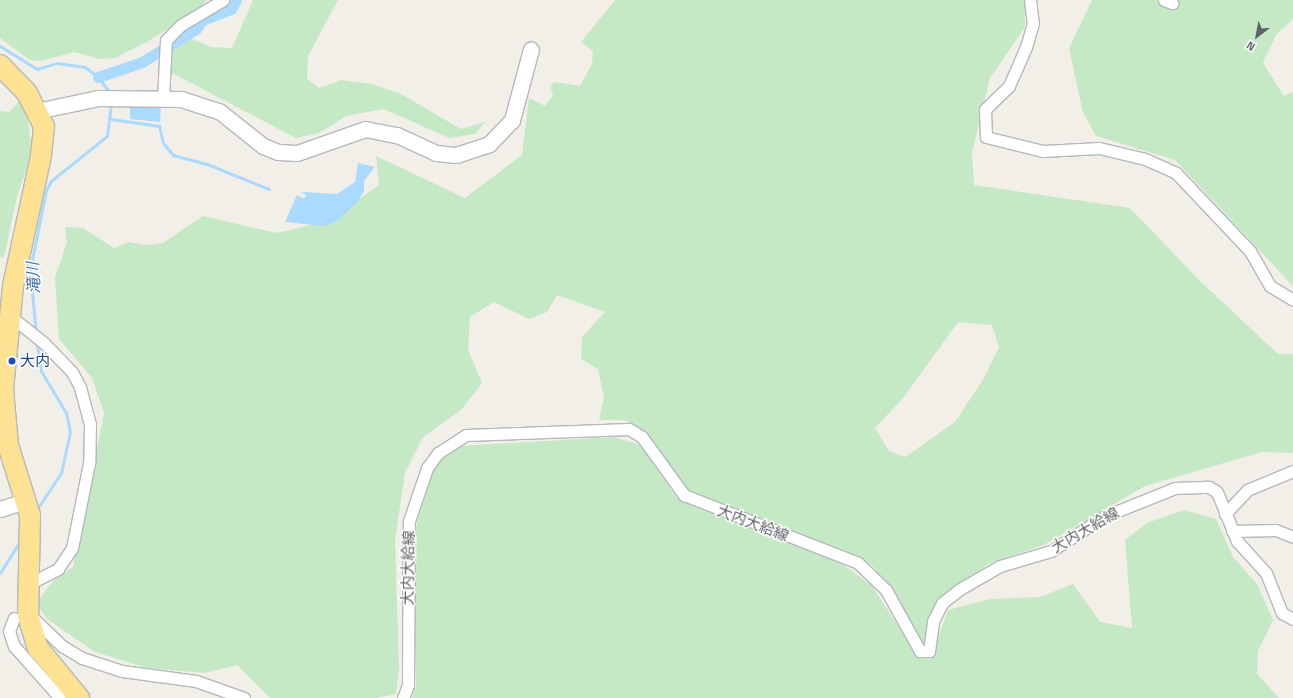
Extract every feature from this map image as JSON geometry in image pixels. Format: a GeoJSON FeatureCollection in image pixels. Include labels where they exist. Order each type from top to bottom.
{"type":"FeatureCollection","features":[{"type":"Feature","properties":{"kind":"highway"},"geometry":{"type":"LineString","coordinates":[[0,64],[24,88],[37,110],[44,127],[43,143],[9,315],[4,418],[13,463],[28,508],[31,558],[28,584],[21,615],[38,648],[79,698]]}},
{"type":"Feature","properties":{"kind":"street"},"geometry":{"type":"LineString","coordinates":[[163,99],[166,40],[181,25],[223,0]]}},
{"type":"Feature","properties":{"kind":"street"},"geometry":{"type":"LineString","coordinates":[[1030,0],[1033,23],[1026,47],[1009,86],[985,109],[986,137],[1043,151],[1099,148],[1145,159],[1176,173],[1250,251],[1270,286],[1293,300]]}},
{"type":"Feature","properties":{"kind":"street"},"geometry":{"type":"LineString","coordinates":[[37,110],[98,98],[163,99],[205,104],[232,120],[263,146],[278,152],[296,153],[365,129],[397,135],[436,153],[456,155],[489,144],[512,120],[531,49]]}},
{"type":"Feature","properties":{"kind":"street"},"geometry":{"type":"LineString","coordinates":[[9,315],[26,327],[44,343],[72,372],[80,387],[90,424],[89,463],[66,561],[28,584]]}},
{"type":"Feature","properties":{"kind":"street","name":"大内大給線"},"geometry":{"type":"LineString","coordinates":[[403,698],[408,685],[409,521],[427,468],[438,454],[466,435],[629,429],[642,437],[684,495],[863,566],[886,590],[902,615],[912,643],[920,651],[929,651],[933,621],[942,603],[960,589],[1000,566],[1051,551],[1135,502],[1175,488],[1209,487],[1217,492],[1224,514]]}},
{"type":"Feature","properties":{"kind":"street"},"geometry":{"type":"LineString","coordinates":[[1293,471],[1247,490],[1224,514],[1232,531],[1266,573],[1276,604],[1293,619]]}},
{"type":"Feature","properties":{"kind":"street"},"geometry":{"type":"LineString","coordinates":[[0,509],[28,508]]}},
{"type":"Feature","properties":{"kind":"street"},"geometry":{"type":"LineString","coordinates":[[1232,531],[1276,530],[1293,537]]}},
{"type":"Feature","properties":{"kind":"street"},"geometry":{"type":"LineString","coordinates":[[60,698],[14,646],[9,631],[21,615],[62,646],[82,658],[122,671],[196,680],[244,698]]}},
{"type":"Feature","properties":{"kind":"green space"},"geometry":{"type":"Polygon","coordinates":[[[0,0],[206,0],[200,9],[147,42],[115,58],[100,59],[74,52],[41,61],[30,60],[0,38],[0,0]]]}},
{"type":"Feature","properties":{"kind":"green space"},"geometry":{"type":"Polygon","coordinates":[[[253,0],[338,0],[308,56],[307,79],[319,88],[341,80],[372,84],[401,94],[461,129],[485,122],[475,134],[449,138],[384,109],[346,116],[319,133],[296,138],[168,71],[169,51],[192,39],[211,47],[232,48],[253,0]]]}},
{"type":"Feature","properties":{"kind":"green space"},"geometry":{"type":"Polygon","coordinates":[[[615,0],[1025,0],[1025,27],[990,78],[972,152],[974,185],[1130,208],[1199,280],[1278,354],[1293,354],[1293,453],[1262,452],[1145,486],[1044,545],[990,563],[948,591],[932,609],[924,643],[919,640],[907,615],[874,567],[859,556],[699,498],[688,489],[642,430],[624,420],[599,420],[604,397],[598,369],[581,359],[582,337],[605,312],[557,295],[547,312],[529,319],[494,302],[470,317],[468,350],[482,383],[461,410],[423,437],[405,473],[395,540],[399,670],[396,694],[376,698],[270,698],[237,665],[205,673],[147,668],[95,652],[47,619],[36,603],[53,581],[73,567],[104,413],[92,378],[59,339],[55,278],[67,242],[65,227],[83,228],[114,248],[129,242],[145,245],[163,243],[203,216],[277,233],[328,221],[379,185],[376,156],[465,198],[522,155],[529,98],[545,106],[553,96],[550,86],[555,82],[580,86],[592,64],[593,51],[581,42],[615,0]],[[958,322],[904,397],[875,428],[889,451],[905,457],[955,422],[984,378],[999,347],[992,325],[958,322]]]}},
{"type":"Feature","properties":{"kind":"green space"},"geometry":{"type":"Polygon","coordinates":[[[1092,0],[1293,0],[1293,19],[1276,35],[1263,63],[1284,96],[1293,92],[1293,286],[1175,160],[1096,136],[1083,112],[1069,48],[1092,0]]]}},
{"type":"Feature","properties":{"kind":"green space"},"geometry":{"type":"Polygon","coordinates":[[[19,101],[28,121],[32,152],[17,197],[4,257],[0,257],[0,111],[9,112],[19,101]]]}},
{"type":"Feature","properties":{"kind":"green space"},"geometry":{"type":"Polygon","coordinates":[[[614,437],[640,445],[677,498],[841,563],[872,586],[918,656],[931,657],[948,610],[990,599],[1040,597],[1073,584],[1100,622],[1132,628],[1125,540],[1147,523],[1184,510],[1216,519],[1233,557],[1257,584],[1273,620],[1258,651],[1257,674],[1279,698],[412,698],[416,686],[413,536],[432,473],[441,459],[460,446],[614,437]]]}},
{"type":"Feature","properties":{"kind":"water"},"geometry":{"type":"Polygon","coordinates":[[[130,106],[161,106],[160,122],[130,119],[130,106]]]}},
{"type":"Feature","properties":{"kind":"water"},"geometry":{"type":"Polygon","coordinates":[[[358,163],[375,167],[364,181],[364,191],[358,201],[339,220],[325,226],[285,222],[297,195],[304,199],[306,195],[301,193],[305,192],[337,194],[355,182],[358,163]]]}},
{"type":"Feature","properties":{"kind":"waterway"},"geometry":{"type":"LineString","coordinates":[[98,77],[142,62],[196,29],[202,20],[231,9],[236,0]]}},
{"type":"Feature","properties":{"kind":"waterway","name":"滝川"},"geometry":{"type":"LineString","coordinates":[[0,46],[37,69],[57,63],[85,67],[98,77],[110,93]]}},
{"type":"Feature","properties":{"kind":"waterway","name":"滝川"},"geometry":{"type":"LineString","coordinates":[[36,334],[30,270],[46,190],[51,181],[107,136],[111,103]]}},
{"type":"Feature","properties":{"kind":"waterway"},"geometry":{"type":"LineString","coordinates":[[111,119],[159,126],[163,143],[173,155],[207,164],[269,189]]}},
{"type":"Feature","properties":{"kind":"waterway","name":"滝川"},"geometry":{"type":"LineString","coordinates":[[36,339],[41,371],[66,413],[70,432],[61,473],[37,509]]}},
{"type":"Feature","properties":{"kind":"waterway","name":"滝川"},"geometry":{"type":"LineString","coordinates":[[0,573],[21,540]]}},
{"type":"Feature","properties":{"kind":"place","name":"大内"},"geometry":{"type":"Point","coordinates":[12,361]}}]}
